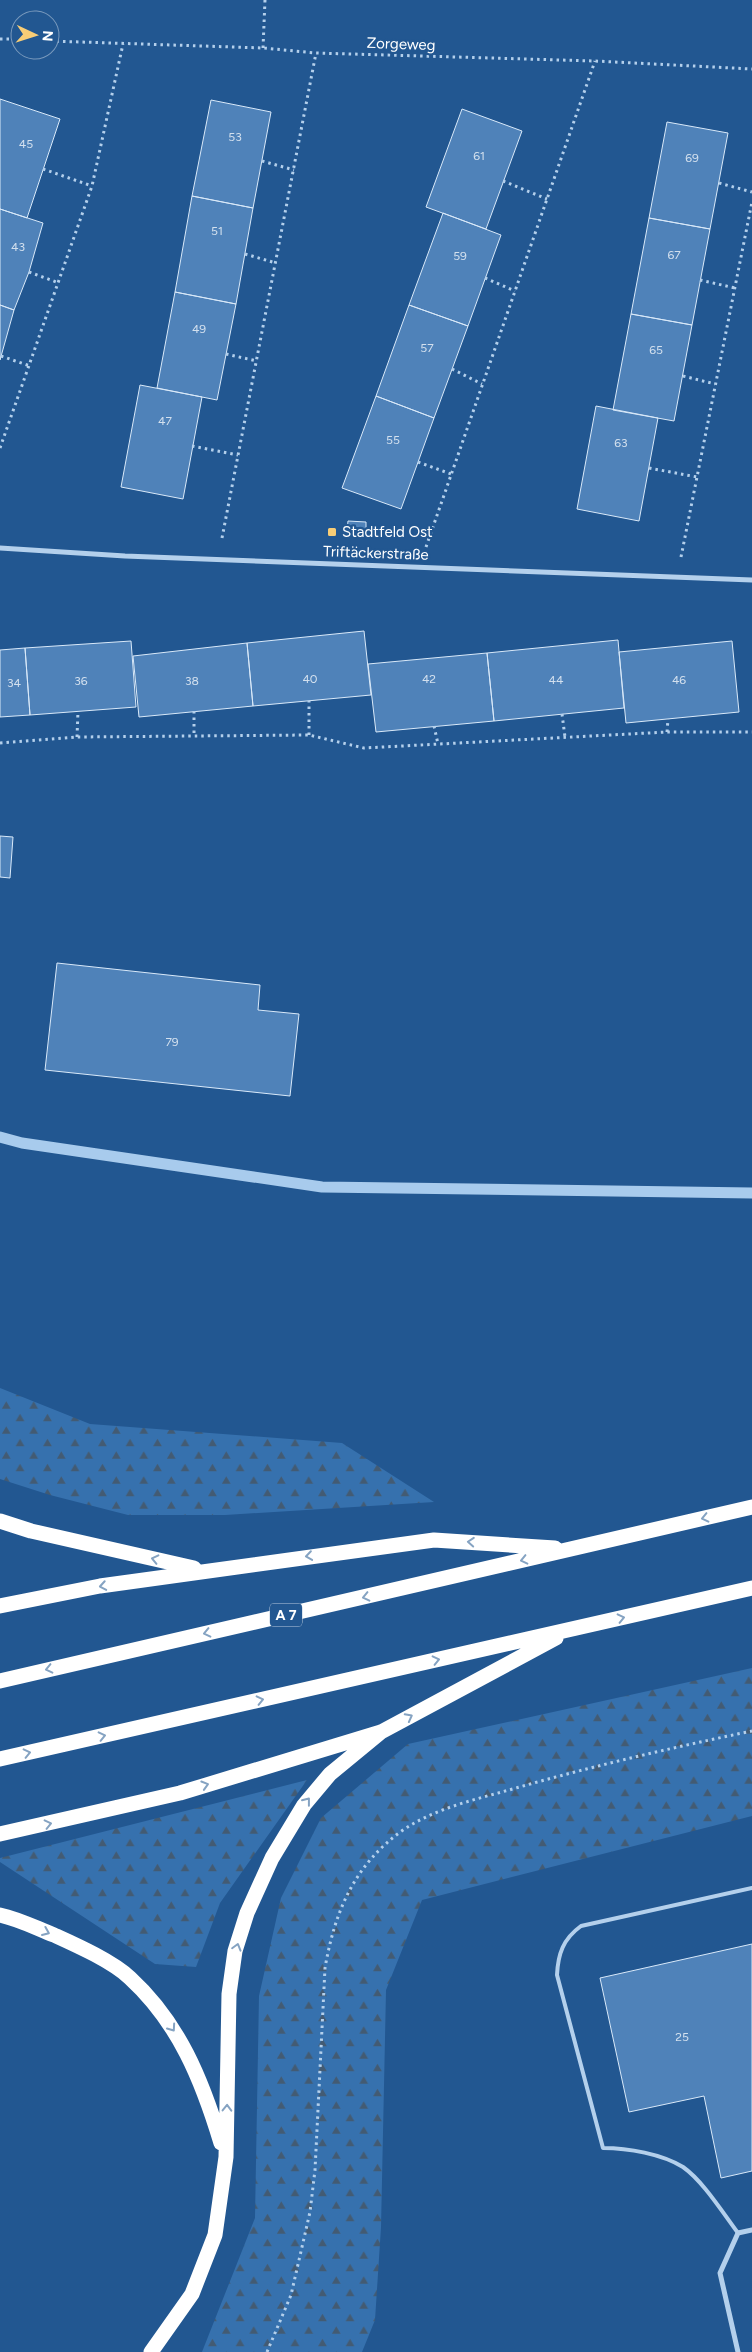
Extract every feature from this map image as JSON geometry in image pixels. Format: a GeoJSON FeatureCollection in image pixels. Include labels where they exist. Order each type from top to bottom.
{"type":"FeatureCollection","features":[{"type":"Feature","properties":{"kind":"highway","name":"A 7"},"geometry":{"type":"LineString","coordinates":[[0,1681],[752,1507]]}},
{"type":"Feature","properties":{"kind":"highway"},"geometry":{"type":"LineString","coordinates":[[0,1520],[31,1531],[203,1570]]}},
{"type":"Feature","properties":{"kind":"highway"},"geometry":{"type":"LineString","coordinates":[[0,1606],[100,1586],[203,1570],[434,1540],[572,1549]]}},
{"type":"Feature","properties":{"kind":"highway"},"geometry":{"type":"LineString","coordinates":[[0,1759],[752,1588]]}},
{"type":"Feature","properties":{"kind":"highway"},"geometry":{"type":"LineString","coordinates":[[151,2352],[192,2294],[215,2235],[226,2157],[229,1994],[235,1951],[248,1913],[272,1858],[304,1805],[330,1774],[381,1732],[574,1628]]}},
{"type":"Feature","properties":{"kind":"highway"},"geometry":{"type":"LineString","coordinates":[[0,1834],[180,1793],[381,1732]]}},
{"type":"Feature","properties":{"kind":"highway"},"geometry":{"type":"LineString","coordinates":[[0,1915],[14,1918],[78,1945],[129,1977],[162,2014],[184,2045],[208,2099],[226,2157]]}},
{"type":"Feature","properties":{"kind":"street","name":"Triftäckerstraße"},"geometry":{"type":"LineString","coordinates":[[0,548],[218,559],[752,580]]}},
{"type":"Feature","properties":{"kind":"street"},"geometry":{"type":"LineString","coordinates":[[738,2352],[720,2273],[738,2233],[752,2230]]}},
{"type":"Feature","properties":{"kind":"lane"},"geometry":{"type":"LineString","coordinates":[[738,2233],[699,2183],[682,2167],[651,2155],[617,2148],[603,2148],[557,1976],[560,1950],[568,1938],[582,1926],[752,1888]]}},
{"type":"Feature","properties":{"kind":"path"},"geometry":{"type":"LineString","coordinates":[[263,48],[265,0]]}},
{"type":"Feature","properties":{"kind":"path","name":"Zorgeweg"},"geometry":{"type":"LineString","coordinates":[[60,41],[752,69]]}},
{"type":"Feature","properties":{"kind":"path"},"geometry":{"type":"LineString","coordinates":[[0,448],[92,186],[124,44]]}},
{"type":"Feature","properties":{"kind":"path"},"geometry":{"type":"LineString","coordinates":[[218,559],[316,53]]}},
{"type":"Feature","properties":{"kind":"path"},"geometry":{"type":"LineString","coordinates":[[419,567],[595,62]]}},
{"type":"Feature","properties":{"kind":"path"},"geometry":{"type":"LineString","coordinates":[[262,161],[294,170]]}},
{"type":"Feature","properties":{"kind":"path"},"geometry":{"type":"LineString","coordinates":[[43,170],[92,186]]}},
{"type":"Feature","properties":{"kind":"path"},"geometry":{"type":"LineString","coordinates":[[503,181],[547,199]]}},
{"type":"Feature","properties":{"kind":"path"},"geometry":{"type":"LineString","coordinates":[[718,182],[752,192]]}},
{"type":"Feature","properties":{"kind":"path"},"geometry":{"type":"LineString","coordinates":[[676,578],[752,202]]}},
{"type":"Feature","properties":{"kind":"path"},"geometry":{"type":"LineString","coordinates":[[244,254],[276,263]]}},
{"type":"Feature","properties":{"kind":"path"},"geometry":{"type":"LineString","coordinates":[[29,272],[59,283]]}},
{"type":"Feature","properties":{"kind":"path"},"geometry":{"type":"LineString","coordinates":[[485,278],[515,292]]}},
{"type":"Feature","properties":{"kind":"path"},"geometry":{"type":"LineString","coordinates":[[700,280],[735,288]]}},
{"type":"Feature","properties":{"kind":"path"},"geometry":{"type":"LineString","coordinates":[[226,354],[257,361]]}},
{"type":"Feature","properties":{"kind":"path"},"geometry":{"type":"LineString","coordinates":[[1,356],[30,366]]}},
{"type":"Feature","properties":{"kind":"path"},"geometry":{"type":"LineString","coordinates":[[452,369],[482,384]]}},
{"type":"Feature","properties":{"kind":"path"},"geometry":{"type":"LineString","coordinates":[[683,376],[715,384]]}},
{"type":"Feature","properties":{"kind":"path"},"geometry":{"type":"LineString","coordinates":[[192,446],[238,455]]}},
{"type":"Feature","properties":{"kind":"path"},"geometry":{"type":"LineString","coordinates":[[418,462],[451,474]]}},
{"type":"Feature","properties":{"kind":"path"},"geometry":{"type":"LineString","coordinates":[[649,468],[697,477]]}},
{"type":"Feature","properties":{"kind":"path"},"geometry":{"type":"LineString","coordinates":[[309,701],[309,736]]}},
{"type":"Feature","properties":{"kind":"path"},"geometry":{"type":"LineString","coordinates":[[77,738],[78,711]]}},
{"type":"Feature","properties":{"kind":"path"},"geometry":{"type":"LineString","coordinates":[[194,711],[194,736]]}},
{"type":"Feature","properties":{"kind":"path"},"geometry":{"type":"LineString","coordinates":[[562,714],[565,738]]}},
{"type":"Feature","properties":{"kind":"path"},"geometry":{"type":"LineString","coordinates":[[667,732],[668,719]]}},
{"type":"Feature","properties":{"kind":"path"},"geometry":{"type":"LineString","coordinates":[[434,726],[438,744]]}},
{"type":"Feature","properties":{"kind":"path"},"geometry":{"type":"LineString","coordinates":[[0,743],[77,738],[309,736],[364,748],[667,732],[752,732]]}},
{"type":"Feature","properties":{"kind":"path"},"geometry":{"type":"LineString","coordinates":[[267,2352],[291,2295],[310,2212],[325,1968],[330,1938],[339,1909],[362,1869],[402,1831],[425,1818],[455,1806],[610,1764],[752,1731]]}},
{"type":"Feature","properties":{"kind":"green space"},"geometry":{"type":"Polygon","coordinates":[[[0,1388],[90,1424],[342,1443],[434,1502],[225,1515],[128,1515],[50,1495],[0,1479],[0,1388]]]}},
{"type":"Feature","properties":{"kind":"green space"},"geometry":{"type":"Polygon","coordinates":[[[752,1668],[752,1816],[422,1900],[386,1990],[381,2227],[375,2320],[362,2352],[202,2352],[255,2218],[259,1996],[281,1898],[321,1818],[408,1744],[752,1668]]]}},
{"type":"Feature","properties":{"kind":"green space"},"geometry":{"type":"Polygon","coordinates":[[[307,1780],[220,1903],[196,1967],[155,1964],[0,1862],[0,1858],[307,1780]]]}},
{"type":"Feature","properties":{"kind":"building"},"geometry":{"type":"Polygon","coordinates":[[[0,99],[60,119],[27,218],[0,209],[0,99]]]}},
{"type":"Feature","properties":{"kind":"building"},"geometry":{"type":"Polygon","coordinates":[[[211,100],[271,112],[253,208],[192,196],[211,100]]]}},
{"type":"Feature","properties":{"kind":"building"},"geometry":{"type":"Polygon","coordinates":[[[462,109],[522,131],[486,229],[426,207],[462,109]]]}},
{"type":"Feature","properties":{"kind":"building"},"geometry":{"type":"Polygon","coordinates":[[[667,122],[728,133],[710,229],[649,218],[667,122]]]}},
{"type":"Feature","properties":{"kind":"building"},"geometry":{"type":"Polygon","coordinates":[[[192,196],[253,208],[236,304],[175,292],[192,196]]]}},
{"type":"Feature","properties":{"kind":"building"},"geometry":{"type":"Polygon","coordinates":[[[0,209],[43,223],[29,272],[14,310],[0,305],[0,209]]]}},
{"type":"Feature","properties":{"kind":"building"},"geometry":{"type":"Polygon","coordinates":[[[443,213],[501,235],[468,326],[409,305],[443,213]]]}},
{"type":"Feature","properties":{"kind":"building"},"geometry":{"type":"Polygon","coordinates":[[[649,218],[710,229],[692,325],[631,314],[649,218]]]}},
{"type":"Feature","properties":{"kind":"building"},"geometry":{"type":"Polygon","coordinates":[[[175,292],[236,304],[217,400],[157,388],[175,292]]]}},
{"type":"Feature","properties":{"kind":"building"},"geometry":{"type":"Polygon","coordinates":[[[0,305],[14,310],[0,360],[0,305]]]}},
{"type":"Feature","properties":{"kind":"building"},"geometry":{"type":"Polygon","coordinates":[[[409,305],[468,326],[434,418],[376,396],[409,305]]]}},
{"type":"Feature","properties":{"kind":"building"},"geometry":{"type":"Polygon","coordinates":[[[631,314],[692,325],[674,421],[613,410],[631,314]]]}},
{"type":"Feature","properties":{"kind":"building"},"geometry":{"type":"Polygon","coordinates":[[[140,385],[202,397],[183,499],[121,487],[140,385]]]}},
{"type":"Feature","properties":{"kind":"building"},"geometry":{"type":"Polygon","coordinates":[[[376,396],[434,418],[401,509],[342,488],[376,396]]]}},
{"type":"Feature","properties":{"kind":"building"},"geometry":{"type":"Polygon","coordinates":[[[596,406],[658,418],[639,521],[577,509],[596,406]]]}},
{"type":"Feature","properties":{"kind":"building"},"geometry":{"type":"Polygon","coordinates":[[[348,521],[366,522],[366,531],[347,530],[348,521]]]}},
{"type":"Feature","properties":{"kind":"building"},"geometry":{"type":"Polygon","coordinates":[[[364,631],[371,695],[253,706],[247,643],[364,631]]]}},
{"type":"Feature","properties":{"kind":"building"},"geometry":{"type":"Polygon","coordinates":[[[618,640],[624,708],[494,721],[487,653],[618,640]]]}},
{"type":"Feature","properties":{"kind":"building"},"geometry":{"type":"Polygon","coordinates":[[[131,641],[136,707],[30,715],[25,648],[131,641]]]}},
{"type":"Feature","properties":{"kind":"building"},"geometry":{"type":"Polygon","coordinates":[[[732,641],[739,712],[626,723],[619,652],[732,641]]]}},
{"type":"Feature","properties":{"kind":"building"},"geometry":{"type":"Polygon","coordinates":[[[247,643],[253,706],[139,717],[133,656],[247,643]]]}},
{"type":"Feature","properties":{"kind":"building"},"geometry":{"type":"Polygon","coordinates":[[[25,648],[30,715],[0,717],[0,650],[25,648]]]}},
{"type":"Feature","properties":{"kind":"building"},"geometry":{"type":"Polygon","coordinates":[[[487,653],[494,721],[376,732],[368,664],[487,653]]]}},
{"type":"Feature","properties":{"kind":"building"},"geometry":{"type":"Polygon","coordinates":[[[0,836],[13,837],[10,878],[0,877],[0,836]]]}},
{"type":"Feature","properties":{"kind":"building"},"geometry":{"type":"Polygon","coordinates":[[[57,963],[260,985],[258,1010],[299,1014],[290,1096],[45,1070],[57,963]]]}},
{"type":"Feature","properties":{"kind":"building"},"geometry":{"type":"Polygon","coordinates":[[[752,1944],[752,2171],[721,2178],[704,2096],[629,2112],[600,1978],[752,1944]]]}},
{"type":"Feature","properties":{"kind":"waterway"},"geometry":{"type":"LineString","coordinates":[[0,1137],[22,1143],[322,1187],[752,1193]]}},
{"type":"Feature","properties":{"kind":"place","name":"Stadtfeld Ost"},"geometry":{"type":"Point","coordinates":[332,532]}}]}
